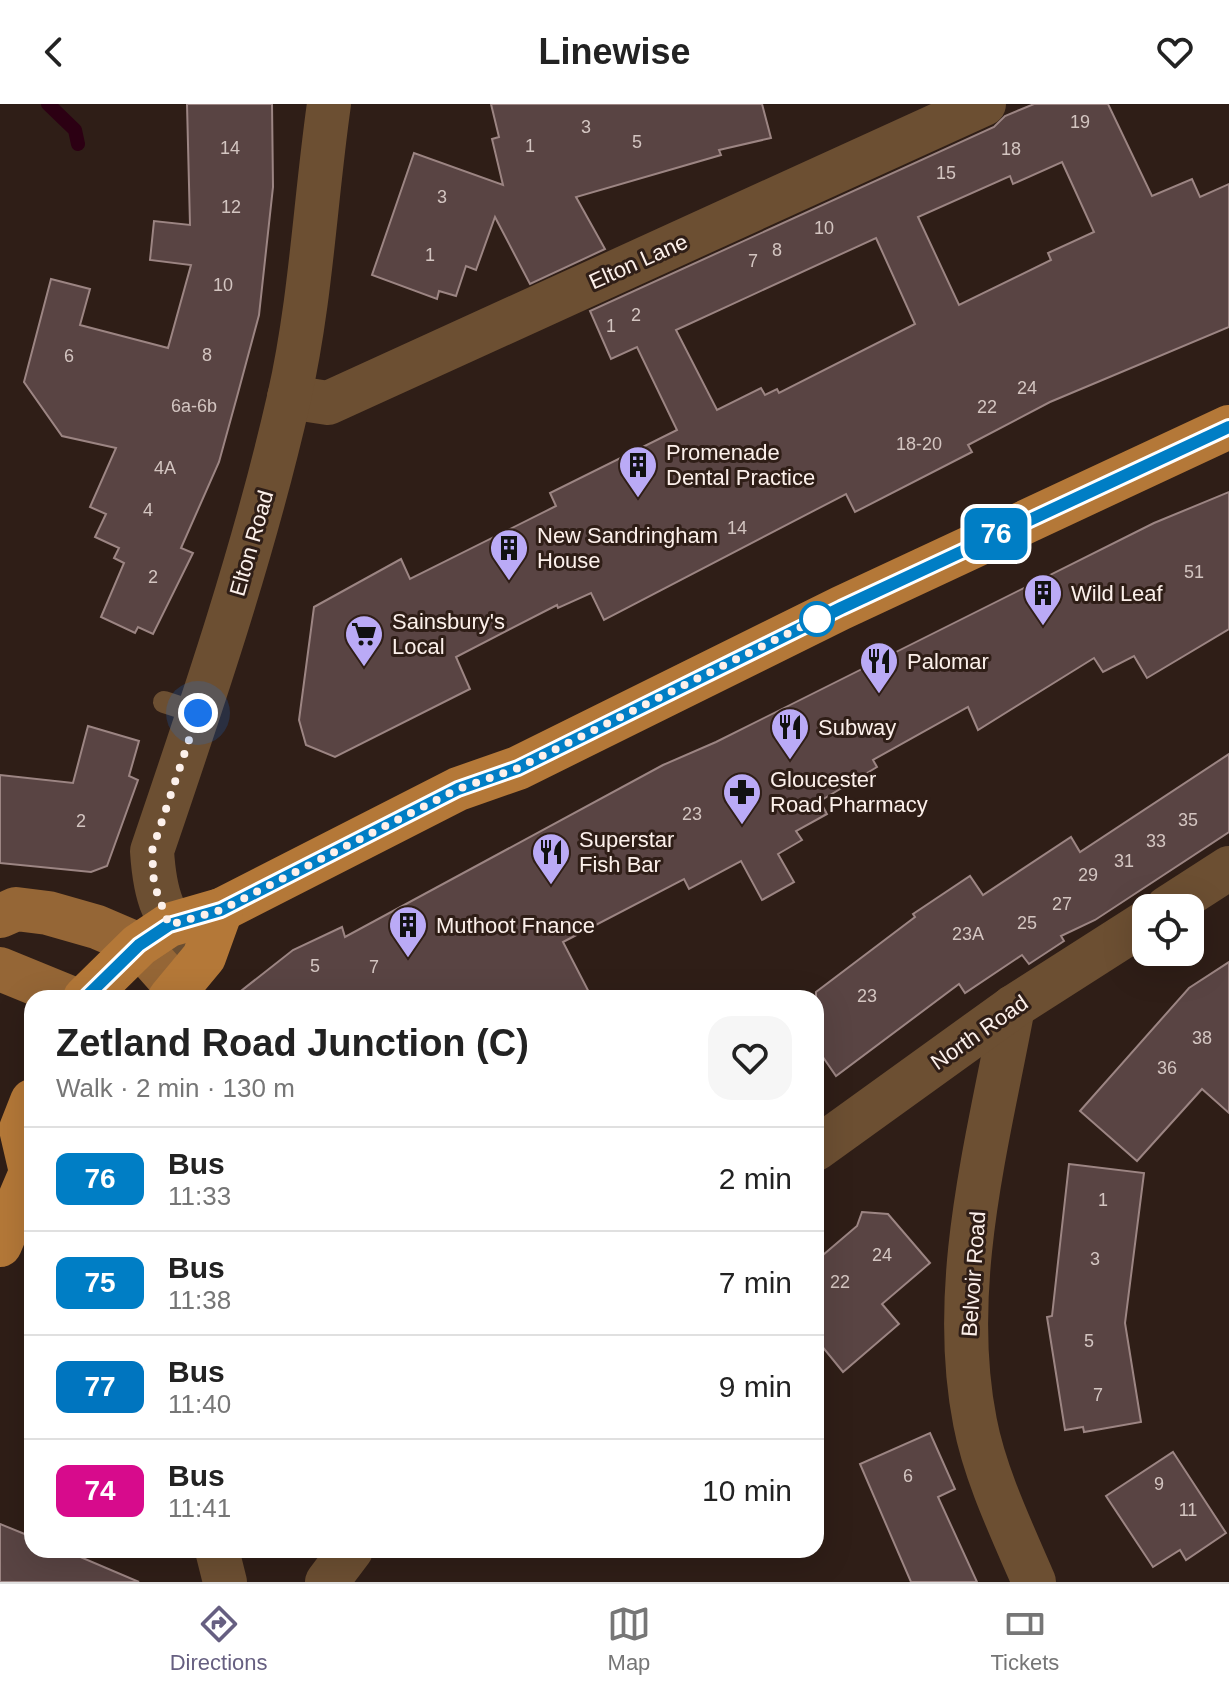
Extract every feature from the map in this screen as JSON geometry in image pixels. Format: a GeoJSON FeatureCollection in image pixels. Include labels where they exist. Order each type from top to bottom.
{"type":"FeatureCollection","features":[{"type":"Feature","properties":{"kind":"main road"},"geometry":{"type":"LineString","coordinates":[[94,990],[154,935],[221,910],[458,789],[518,768],[841,608],[1229,427]]}},
{"type":"Feature","properties":{"kind":"main road"},"geometry":{"type":"LineString","coordinates":[[0,916],[16,909],[154,935],[184,981],[221,910]]}},
{"type":"Feature","properties":{"kind":"main road"},"geometry":{"type":"LineString","coordinates":[[0,969],[51,990]]}},
{"type":"Feature","properties":{"kind":"main road"},"geometry":{"type":"LineString","coordinates":[[0,1245],[24,1162]]}},
{"type":"Feature","properties":{"kind":"street","name":"Elton Road"},"geometry":{"type":"LineString","coordinates":[[154,935],[152,851],[181,708],[251,553],[289,397],[310,281],[329,104]]}},
{"type":"Feature","properties":{"kind":"street","name":"Elton Lane"},"geometry":{"type":"LineString","coordinates":[[289,397],[328,403],[984,104]]}},
{"type":"Feature","properties":{"kind":"street"},"geometry":{"type":"LineString","coordinates":[[1189,894],[1229,868]]}},
{"type":"Feature","properties":{"kind":"street","name":"North Road"},"geometry":{"type":"LineString","coordinates":[[824,1143],[1013,1007],[1132,931]]}},
{"type":"Feature","properties":{"kind":"street","name":"Belvoir Road"},"geometry":{"type":"LineString","coordinates":[[1013,1007],[973,1228],[966,1316],[975,1423],[1034,1582]]}},
{"type":"Feature","properties":{"kind":"street"},"geometry":{"type":"LineString","coordinates":[[219,1558],[225,1582]]}},
{"type":"Feature","properties":{"kind":"street"},"geometry":{"type":"LineString","coordinates":[[327,1582],[345,1558]]}},
{"type":"Feature","properties":{"kind":"building"},"geometry":{"type":"Polygon","coordinates":[[[187,104],[272,104],[273,187],[259,315],[219,462],[181,548],[193,553],[153,634],[138,627],[135,633],[101,617],[124,563],[114,558],[119,548],[95,537],[106,514],[90,507],[116,448],[62,436],[24,382],[51,279],[90,289],[80,325],[168,348],[191,265],[150,260],[154,221],[190,225],[187,104]]]}},
{"type":"Feature","properties":{"kind":"building"},"geometry":{"type":"Polygon","coordinates":[[[491,104],[762,104],[771,138],[719,150],[721,155],[576,197],[605,249],[530,284],[495,217],[476,270],[466,266],[456,296],[439,291],[437,299],[372,275],[414,153],[503,185],[492,139],[499,137],[491,104]]]}},
{"type":"Feature","properties":{"kind":"building"},"geometry":{"type":"Polygon","coordinates":[[[1034,104],[1108,104],[1152,196],[1192,179],[1200,197],[1229,184],[1229,327],[1050,402],[968,445],[972,452],[855,512],[846,494],[604,620],[591,593],[558,608],[557,605],[456,657],[470,689],[335,757],[306,745],[299,720],[314,607],[401,559],[410,579],[556,506],[550,493],[677,430],[637,347],[611,359],[590,311],[994,127],[1005,116],[1034,104]],[[1062,162],[1013,184],[1010,176],[918,217],[959,305],[1051,260],[1048,253],[1094,232],[1062,162]],[[876,238],[676,330],[717,410],[761,388],[765,395],[777,389],[779,393],[915,324],[876,238]]]}},
{"type":"Feature","properties":{"kind":"building"},"geometry":{"type":"Polygon","coordinates":[[[1229,492],[1229,629],[1147,678],[1134,656],[1103,672],[1094,658],[978,730],[968,707],[873,760],[877,767],[820,801],[827,814],[796,831],[802,840],[778,854],[794,882],[762,900],[741,861],[689,889],[684,879],[563,942],[588,990],[242,990],[293,950],[342,927],[345,937],[663,765],[716,742],[1154,523],[1229,492]]]}},
{"type":"Feature","properties":{"kind":"building"},"geometry":{"type":"Polygon","coordinates":[[[88,726],[139,741],[129,776],[138,780],[107,866],[91,872],[0,863],[0,775],[73,783],[88,726]]]}},
{"type":"Feature","properties":{"kind":"building"},"geometry":{"type":"Polygon","coordinates":[[[1229,754],[1229,832],[1095,920],[1061,936],[1064,941],[1029,964],[1022,955],[965,993],[959,984],[836,1076],[824,1059],[824,990],[819,990],[915,917],[913,914],[970,876],[983,895],[1071,837],[1080,852],[1229,754]]]}},
{"type":"Feature","properties":{"kind":"building"},"geometry":{"type":"Polygon","coordinates":[[[1229,962],[1229,1113],[1202,1089],[1137,1161],[1080,1111],[1189,988],[1229,962]]]}},
{"type":"Feature","properties":{"kind":"building"},"geometry":{"type":"Polygon","coordinates":[[[1069,1164],[1144,1173],[1125,1323],[1141,1422],[1084,1432],[1083,1427],[1065,1430],[1047,1317],[1052,1316],[1069,1164]]]}},
{"type":"Feature","properties":{"kind":"building"},"geometry":{"type":"Polygon","coordinates":[[[862,1212],[888,1214],[930,1263],[882,1304],[899,1324],[843,1372],[824,1349],[824,1254],[857,1226],[862,1212]]]}},
{"type":"Feature","properties":{"kind":"building"},"geometry":{"type":"Polygon","coordinates":[[[930,1433],[955,1489],[938,1497],[977,1582],[911,1582],[860,1464],[930,1433]]]}},
{"type":"Feature","properties":{"kind":"building"},"geometry":{"type":"Polygon","coordinates":[[[1173,1452],[1226,1533],[1186,1560],[1180,1550],[1153,1567],[1106,1496],[1173,1452]]]}},
{"type":"Feature","properties":{"kind":"building"},"geometry":{"type":"Polygon","coordinates":[[[0,1524],[24,1534],[24,1558],[83,1558],[139,1582],[0,1582],[0,1524]]]}},
{"type":"Feature","properties":{"kind":"waterway"},"geometry":{"type":"LineString","coordinates":[[48,104],[75,130],[78,144]]}},
{"type":"Feature","properties":{"kind":"bus line","name":"76"},"geometry":{"type":"LineString","coordinates":[[93,990],[139,945],[169,925],[221,910],[458,789],[518,768],[590,729],[841,608],[1153,459],[1229,427]]}},
{"type":"Feature","properties":{"kind":"place","name":"Promenade Dental Practice"},"geometry":{"type":"Point","coordinates":[638,499]}},
{"type":"Feature","properties":{"kind":"place","name":"New Sandringham House"},"geometry":{"type":"Point","coordinates":[509,582]}},
{"type":"Feature","properties":{"kind":"place","name":"Wild Leaf"},"geometry":{"type":"Point","coordinates":[1043,627]}},
{"type":"Feature","properties":{"kind":"place","name":"Sainsbury's Local"},"geometry":{"type":"Point","coordinates":[364,668]}},
{"type":"Feature","properties":{"kind":"place","name":"Palomar"},"geometry":{"type":"Point","coordinates":[879,695]}},
{"type":"Feature","properties":{"kind":"place","name":"Subway"},"geometry":{"type":"Point","coordinates":[790,761]}},
{"type":"Feature","properties":{"kind":"place","name":"Gloucester Road Pharmacy"},"geometry":{"type":"Point","coordinates":[742,826]}},
{"type":"Feature","properties":{"kind":"place","name":"Superstar Fish Bar"},"geometry":{"type":"Point","coordinates":[551,886]}},
{"type":"Feature","properties":{"kind":"place","name":"Muthoot Fnance"},"geometry":{"type":"Point","coordinates":[408,959]}},
{"type":"Feature","properties":{"kind":"route"},"geometry":{"type":"LineString","coordinates":[[198,713],[152,851],[154,884],[169,925],[221,910],[458,789],[518,768],[590,729],[817,619]]}}]}
